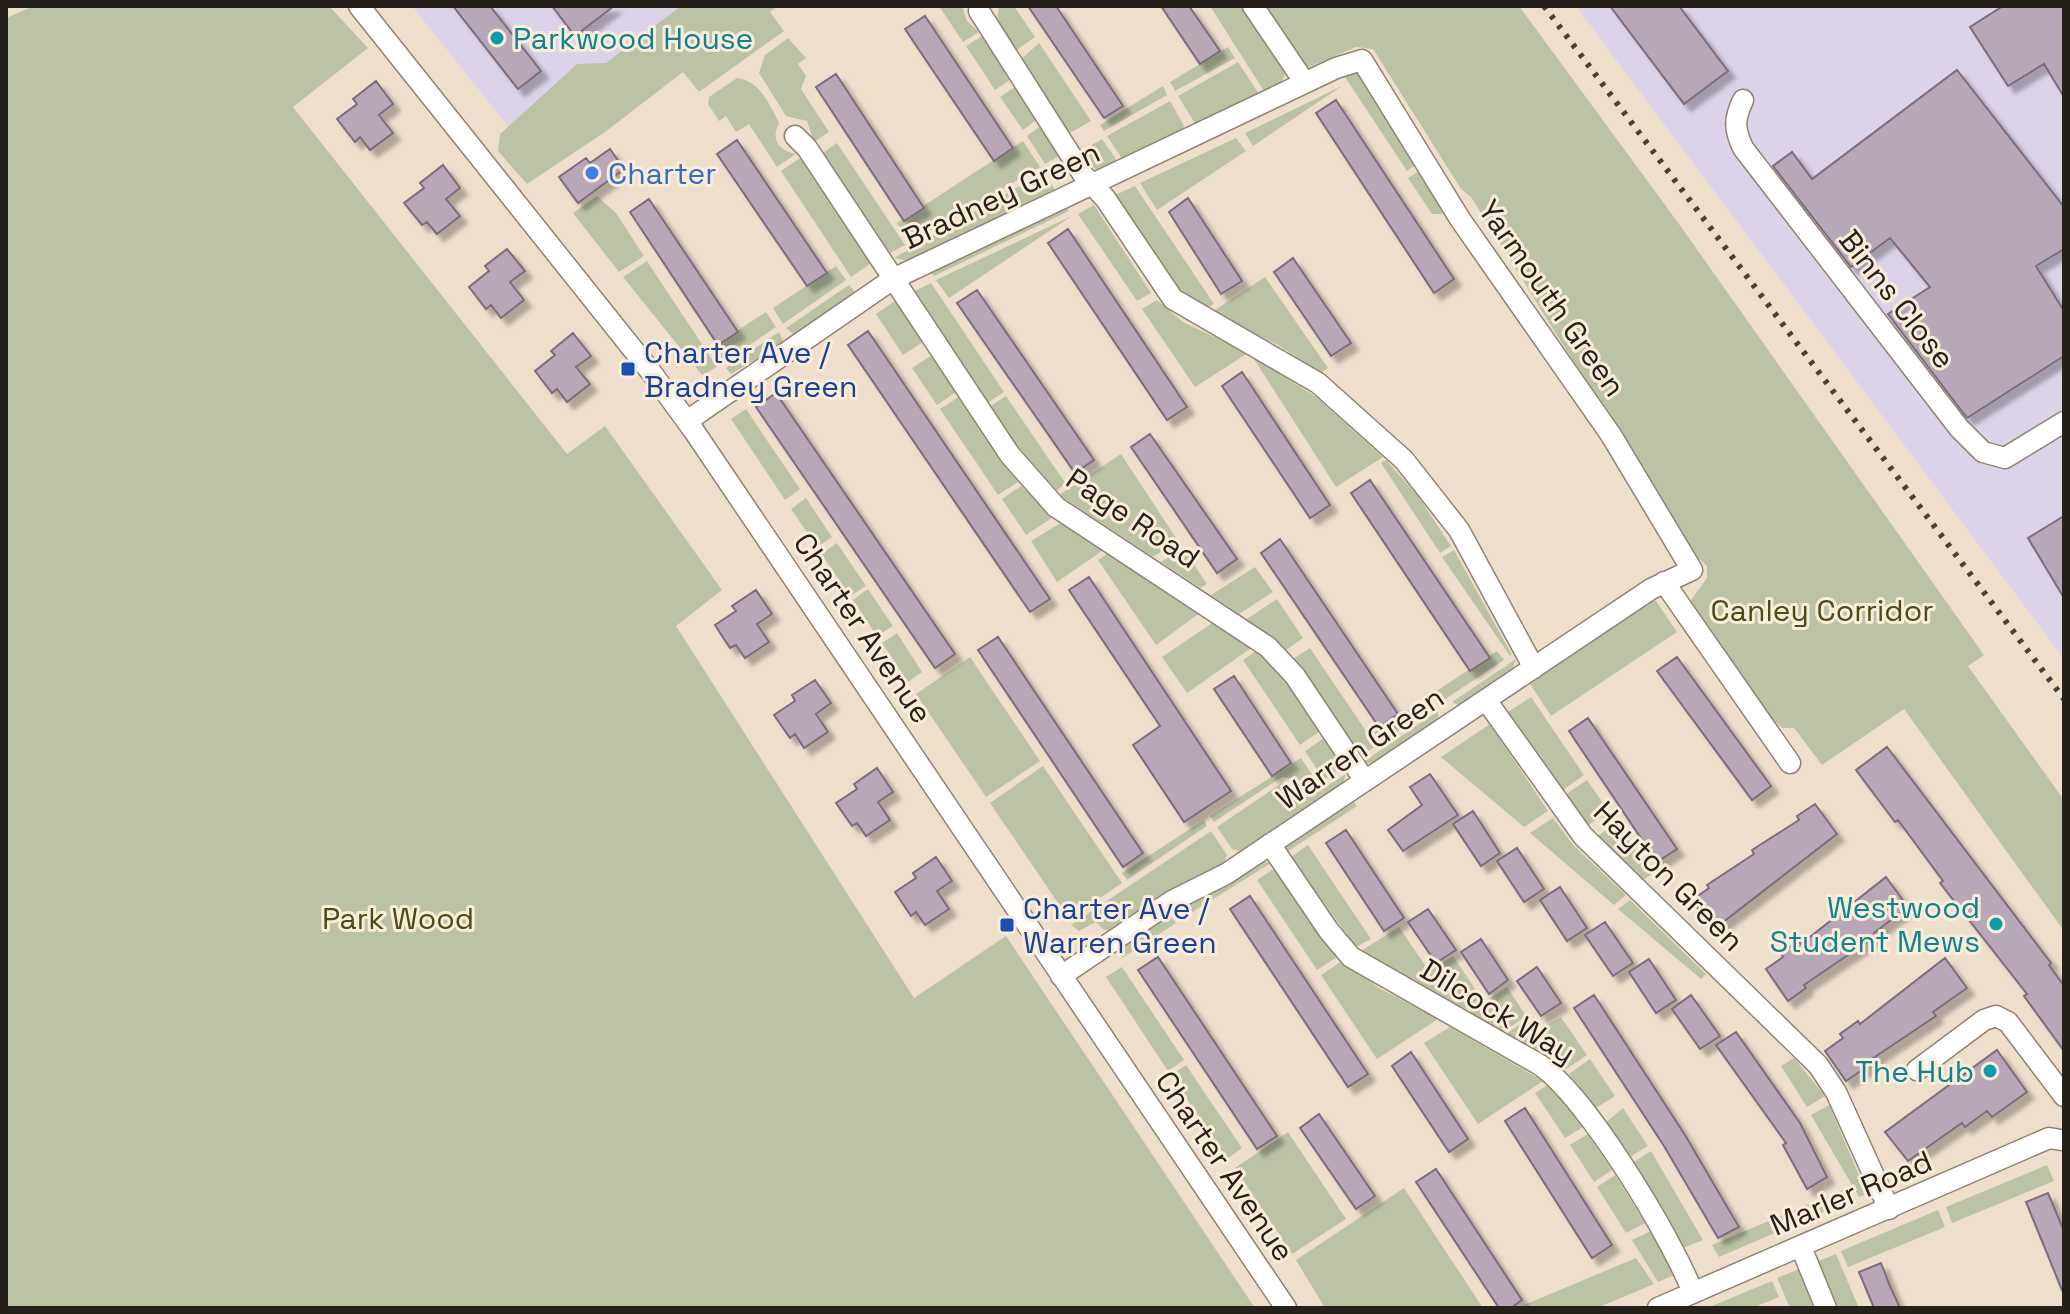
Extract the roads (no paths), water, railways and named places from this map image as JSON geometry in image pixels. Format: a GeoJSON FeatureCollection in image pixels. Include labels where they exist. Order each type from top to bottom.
{"type":"FeatureCollection","features":[{"type":"Feature","properties":{"kind":"street","name":"Charter Avenue"},"geometry":{"type":"LineString","coordinates":[[359,6],[687,421],[1286,1308]]}},
{"type":"Feature","properties":{"kind":"street"},"geometry":{"type":"LineString","coordinates":[[1253,6],[1305,83]]}},
{"type":"Feature","properties":{"kind":"street"},"geometry":{"type":"LineString","coordinates":[[979,11],[1091,185],[1173,299],[1318,383],[1404,460],[1459,530],[1534,668]]}},
{"type":"Feature","properties":{"kind":"street","name":"Bradney Green"},"geometry":{"type":"LineString","coordinates":[[687,421],[893,279],[1305,83],[1362,60]]}},
{"type":"Feature","properties":{"kind":"street","name":"Yarmouth Green"},"geometry":{"type":"LineString","coordinates":[[1362,60],[1460,219],[1611,435],[1692,570]]}},
{"type":"Feature","properties":{"kind":"street","name":"Binns Close"},"geometry":{"type":"LineString","coordinates":[[1743,100],[1735,117],[1735,131],[1743,148],[1959,428],[1983,452],[2005,458],[2064,422]]}},
{"type":"Feature","properties":{"kind":"street","name":"Page Road"},"geometry":{"type":"LineString","coordinates":[[795,136],[807,148],[1035,486],[1056,507],[1268,647],[1295,676],[1365,781]]}},
{"type":"Feature","properties":{"kind":"street","name":"Warren Green"},"geometry":{"type":"LineString","coordinates":[[1061,976],[1172,901],[1226,874],[1664,582],[1692,570]]}},
{"type":"Feature","properties":{"kind":"street"},"geometry":{"type":"LineString","coordinates":[[1664,582],[1790,763]]}},
{"type":"Feature","properties":{"kind":"street","name":"Hayton Green"},"geometry":{"type":"LineString","coordinates":[[1486,700],[1583,836],[1818,1065],[1836,1092],[1889,1209]]}},
{"type":"Feature","properties":{"kind":"street","name":"Dilcock Way"},"geometry":{"type":"LineString","coordinates":[[1270,844],[1351,957],[1540,1065],[1563,1082],[1581,1103],[1663,1233],[1693,1293]]}},
{"type":"Feature","properties":{"kind":"street"},"geometry":{"type":"LineString","coordinates":[[1917,1070],[1984,1020],[1996,1016],[2008,1022],[2064,1096]]}},
{"type":"Feature","properties":{"kind":"street","name":"Marler Road"},"geometry":{"type":"LineString","coordinates":[[1658,1308],[2049,1138],[2063,1139]]}},
{"type":"Feature","properties":{"kind":"street"},"geometry":{"type":"LineString","coordinates":[[1801,1247],[1826,1308]]}},
{"type":"Feature","properties":{"kind":"railway"},"geometry":{"type":"LineString","coordinates":[[1544,6],[2064,699]]}},
{"type":"Feature","properties":{"kind":"place","name":"Parkwood House"},"geometry":{"type":"Point","coordinates":[497,38]}},
{"type":"Feature","properties":{"kind":"place","name":"Charter"},"geometry":{"type":"Point","coordinates":[592,173]}},
{"type":"Feature","properties":{"kind":"place","name":"Charter Ave / Bradney Green"},"geometry":{"type":"Point","coordinates":[628,369]}},
{"type":"Feature","properties":{"kind":"place","name":"Westwood Student Mews"},"geometry":{"type":"Point","coordinates":[1996,924]}},
{"type":"Feature","properties":{"kind":"place","name":"Charter Ave / Warren Green"},"geometry":{"type":"Point","coordinates":[1007,925]}},
{"type":"Feature","properties":{"kind":"place","name":"The Hub"},"geometry":{"type":"Point","coordinates":[1990,1071]}},
{"type":"Feature","properties":{"kind":"park label","name":"Canley Corridor"},"geometry":{"type":"Point","coordinates":[1822,610]}},
{"type":"Feature","properties":{"kind":"park label","name":"Park Wood"},"geometry":{"type":"Point","coordinates":[398,918]}}]}
